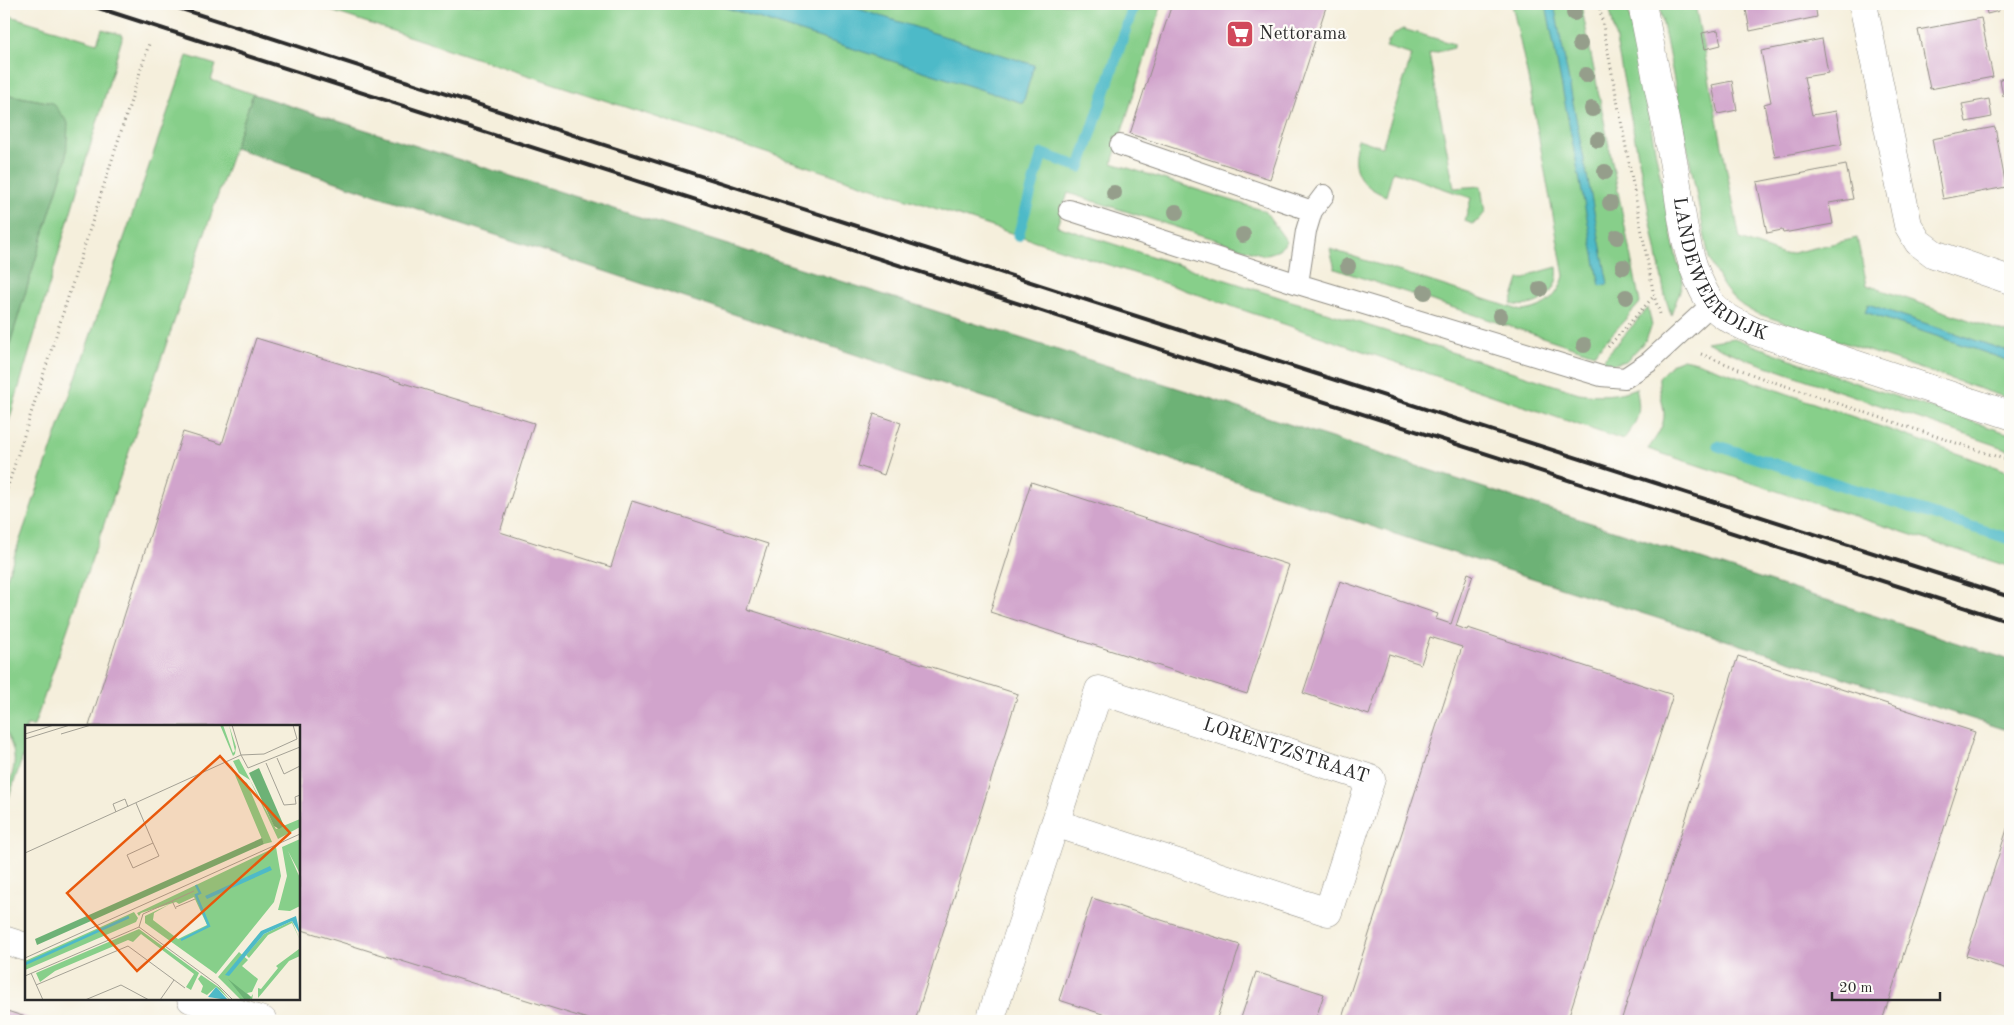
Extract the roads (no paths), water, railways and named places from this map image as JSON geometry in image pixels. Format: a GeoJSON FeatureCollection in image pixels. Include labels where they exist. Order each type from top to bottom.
{"type":"FeatureCollection","features":[{"type":"Feature","properties":{"kind":"street","name":"LANDEWEERDIJK"},"geometry":{"type":"LineString","coordinates":[[1642,4],[1673,161],[1689,257],[1698,279],[1712,304],[1731,320],[1754,331],[2010,415]]}},
{"type":"Feature","properties":{"kind":"street"},"geometry":{"type":"LineString","coordinates":[[1863,4],[1908,225],[1918,242],[1934,254],[2010,280]]}},
{"type":"Feature","properties":{"kind":"street","name":"LORENTZSTRAAT"},"geometry":{"type":"LineString","coordinates":[[990,1021],[1098,690],[1371,779],[1328,912],[1055,823]]}},
{"type":"Feature","properties":{"kind":"street"},"geometry":{"type":"LineString","coordinates":[[4,940],[25,947]]}},
{"type":"Feature","properties":{"kind":"street"},"geometry":{"type":"LineString","coordinates":[[194,1000],[263,1021]]}},
{"type":"Feature","properties":{"kind":"lane"},"geometry":{"type":"LineString","coordinates":[[1120,145],[1318,203],[1306,232],[1298,284]]}},
{"type":"Feature","properties":{"kind":"lane"},"geometry":{"type":"LineString","coordinates":[[1069,210],[1298,284],[1601,376],[1625,378],[1649,362],[1712,304]]}},
{"type":"Feature","properties":{"kind":"water"},"geometry":{"type":"Polygon","coordinates":[[[714,4],[843,4],[1034,65],[1023,103],[714,4]]]}},
{"type":"Feature","properties":{"kind":"water"},"geometry":{"type":"Polygon","coordinates":[[[1546,4],[1554,4],[1608,284],[1600,286],[1546,4]]]}},
{"type":"Feature","properties":{"kind":"water"},"geometry":{"type":"Polygon","coordinates":[[[1868,304],[2010,352],[2010,361],[1865,312],[1868,304]]]}},
{"type":"Feature","properties":{"kind":"waterway"},"geometry":{"type":"LineString","coordinates":[[1018,236],[1042,154],[1080,167],[1134,4]]}},
{"type":"Feature","properties":{"kind":"waterway"},"geometry":{"type":"LineString","coordinates":[[1718,446],[2010,539]]}},
{"type":"Feature","properties":{"kind":"railway"},"geometry":{"type":"LineString","coordinates":[[86,4],[2010,622]]}},
{"type":"Feature","properties":{"kind":"railway"},"geometry":{"type":"LineString","coordinates":[[166,4],[2010,597]]}},
{"type":"Feature","properties":{"kind":"place","name":"Nettorama"},"geometry":{"type":"Point","coordinates":[1240,34]}}]}
